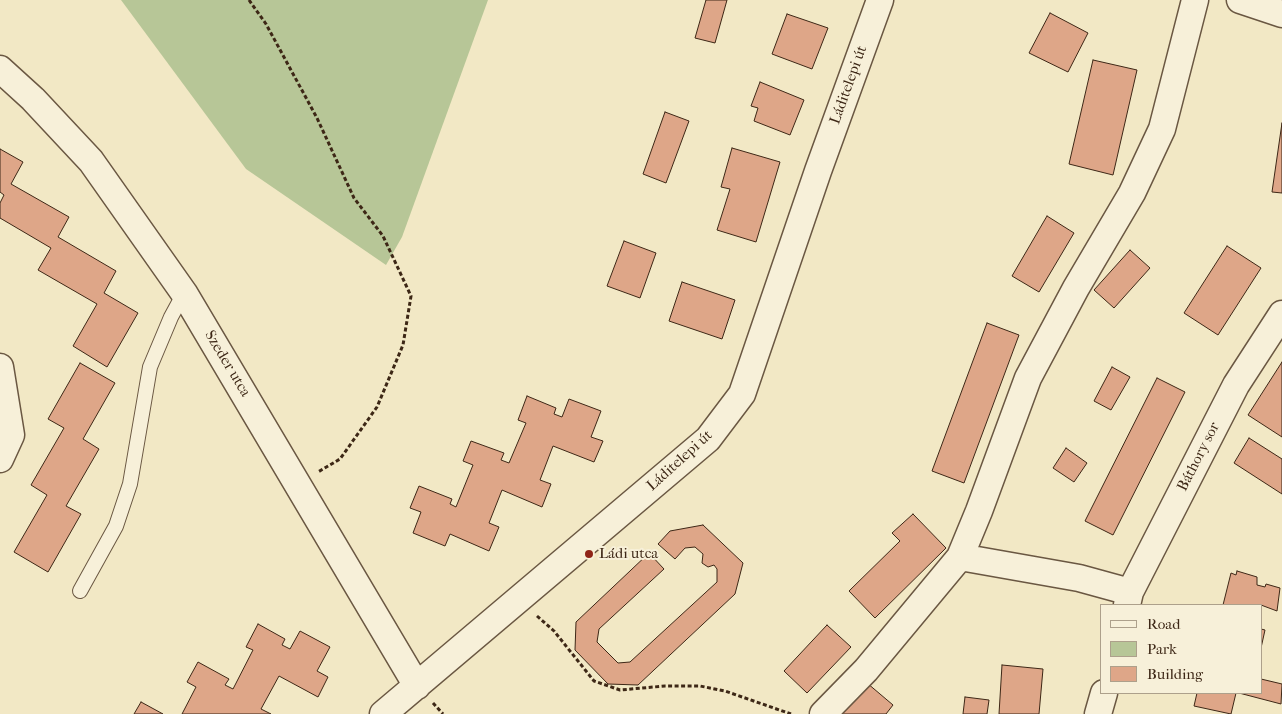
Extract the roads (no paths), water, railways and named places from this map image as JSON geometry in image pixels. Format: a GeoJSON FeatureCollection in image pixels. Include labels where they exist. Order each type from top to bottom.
{"type":"FeatureCollection","features":[{"type":"Feature","properties":{"kind":"street","name":"Láditelepi út"},"geometry":{"type":"LineString","coordinates":[[383,714],[708,439],[742,394],[815,180],[880,0]]}},
{"type":"Feature","properties":{"kind":"street"},"geometry":{"type":"LineString","coordinates":[[823,714],[866,670],[960,557],[1028,378],[1076,288],[1132,193],[1162,129],[1195,0]]}},
{"type":"Feature","properties":{"kind":"street"},"geometry":{"type":"LineString","coordinates":[[1240,0],[1282,14]]}},
{"type":"Feature","properties":{"kind":"street","name":"Szeder utca"},"geometry":{"type":"LineString","coordinates":[[0,69],[33,99],[90,161],[184,293],[299,483],[417,686]]}},
{"type":"Feature","properties":{"kind":"street","name":"Báthory sor"},"geometry":{"type":"LineString","coordinates":[[1128,599],[1236,385],[1282,314]]}},
{"type":"Feature","properties":{"kind":"street"},"geometry":{"type":"LineString","coordinates":[[0,367],[11,435],[0,459]]}},
{"type":"Feature","properties":{"kind":"street"},"geometry":{"type":"LineString","coordinates":[[960,557],[1079,578],[1128,599]]}},
{"type":"Feature","properties":{"kind":"street"},"geometry":{"type":"LineString","coordinates":[[1098,714],[1104,694]]}},
{"type":"Feature","properties":{"kind":"lane"},"geometry":{"type":"LineString","coordinates":[[80,591],[116,526],[130,484],[150,367],[171,317],[184,293]]}},
{"type":"Feature","properties":{"kind":"place","name":"Ládi utca"},"geometry":{"type":"Point","coordinates":[589,554]}}]}
